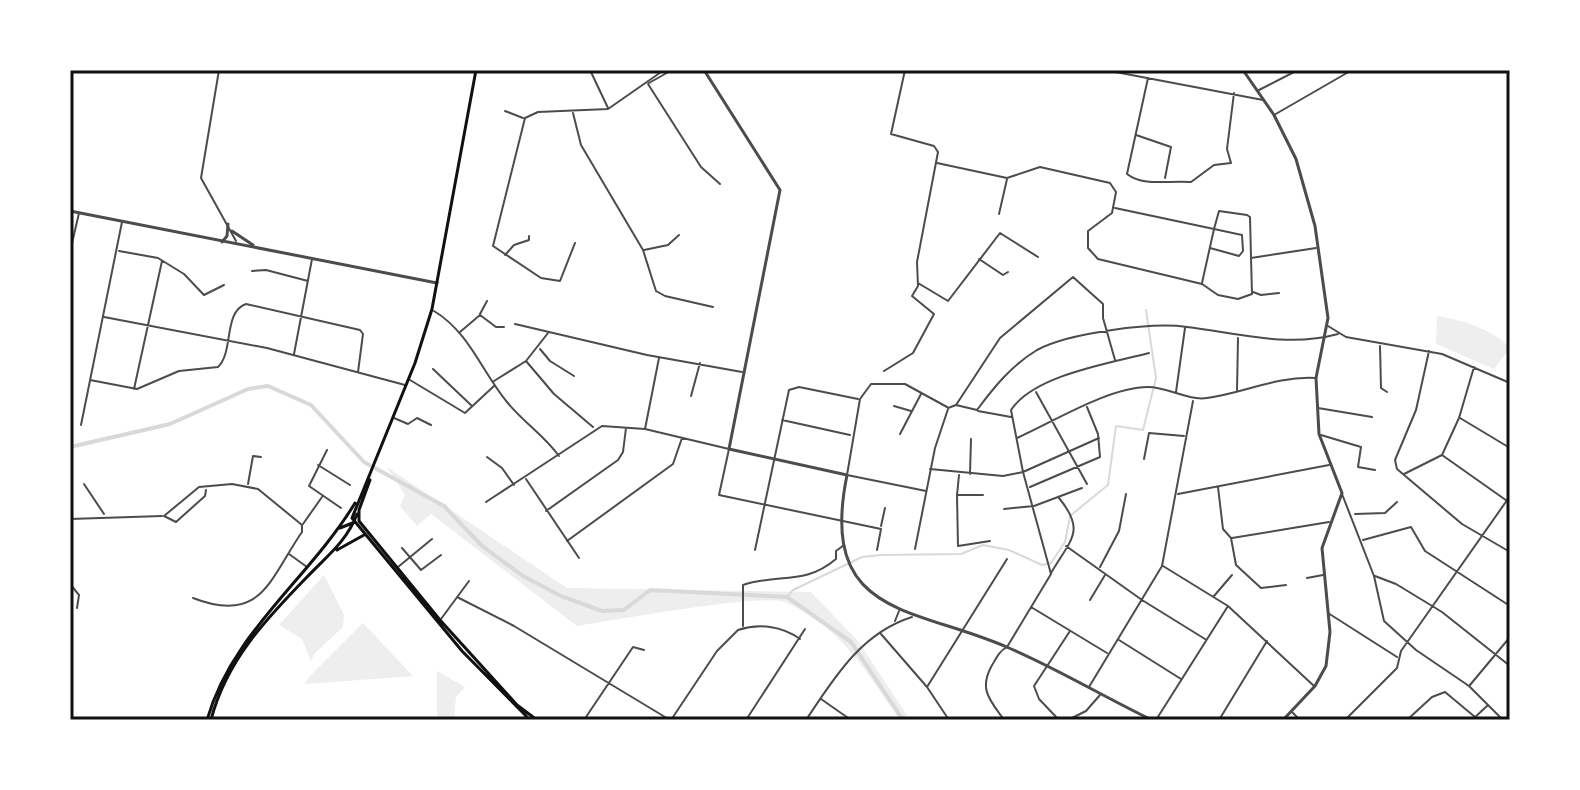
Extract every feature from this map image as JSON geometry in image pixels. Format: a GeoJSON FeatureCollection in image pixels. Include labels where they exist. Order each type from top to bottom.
{"type":"FeatureCollection","features":[{"type":"Feature","properties":{"kind":"main road"},"geometry":{"type":"LineString","coordinates":[[476,70],[432,309],[378,458],[352,516],[364,535],[462,651],[530,720]]}},
{"type":"Feature","properties":{"kind":"main road"},"geometry":{"type":"LineString","coordinates":[[334,552],[354,522],[373,468]]}},
{"type":"Feature","properties":{"kind":"main road"},"geometry":{"type":"LineString","coordinates":[[209,720],[222,679],[239,649],[337,531],[363,489]]}},
{"type":"Feature","properties":{"kind":"main road"},"geometry":{"type":"LineString","coordinates":[[359,510],[362,525],[440,620],[521,711],[537,720]]}},
{"type":"Feature","properties":{"kind":"main road"},"geometry":{"type":"LineString","coordinates":[[337,531],[354,522],[362,525]]}},
{"type":"Feature","properties":{"kind":"main road"},"geometry":{"type":"LineString","coordinates":[[209,720],[244,648],[326,559],[364,535]]}},
{"type":"Feature","properties":{"kind":"main road"},"geometry":{"type":"LineString","coordinates":[[320,551],[326,551],[326,559]]}},
{"type":"Feature","properties":{"kind":"street"},"geometry":{"type":"LineString","coordinates":[[219,70],[201,178],[238,245]]}},
{"type":"Feature","properties":{"kind":"street"},"geometry":{"type":"LineString","coordinates":[[590,70],[608,109]]}},
{"type":"Feature","properties":{"kind":"street"},"geometry":{"type":"LineString","coordinates":[[648,83],[664,70]]}},
{"type":"Feature","properties":{"kind":"street"},"geometry":{"type":"LineString","coordinates":[[505,111],[525,118],[538,112],[608,109],[672,70]]}},
{"type":"Feature","properties":{"kind":"street"},"geometry":{"type":"LineString","coordinates":[[704,70],[780,190],[719,495],[881,529]]}},
{"type":"Feature","properties":{"kind":"street"},"geometry":{"type":"LineString","coordinates":[[884,371],[913,353],[934,314],[912,299],[918,283],[917,262],[937,163],[934,146],[891,134],[905,70]]}},
{"type":"Feature","properties":{"kind":"street"},"geometry":{"type":"LineString","coordinates":[[1105,70],[1265,101]]}},
{"type":"Feature","properties":{"kind":"street"},"geometry":{"type":"LineString","coordinates":[[1243,70],[1274,115],[1296,159],[1315,226],[1328,326],[1316,378],[1319,434],[1353,514],[1374,576],[1381,616],[1408,642],[1469,686],[1503,720]]}},
{"type":"Feature","properties":{"kind":"street"},"geometry":{"type":"LineString","coordinates":[[1259,90],[1298,70]]}},
{"type":"Feature","properties":{"kind":"street"},"geometry":{"type":"LineString","coordinates":[[1274,115],[1352,70]]}},
{"type":"Feature","properties":{"kind":"street"},"geometry":{"type":"LineString","coordinates":[[1148,78],[1127,174],[1154,184],[1165,179],[1191,182],[1214,165],[1231,163],[1227,149],[1234,93]]}},
{"type":"Feature","properties":{"kind":"street"},"geometry":{"type":"LineString","coordinates":[[648,83],[701,167],[720,184]]}},
{"type":"Feature","properties":{"kind":"street"},"geometry":{"type":"LineString","coordinates":[[573,112],[577,136],[588,161],[643,250],[657,292],[713,307]]}},
{"type":"Feature","properties":{"kind":"street"},"geometry":{"type":"LineString","coordinates":[[525,118],[493,234],[493,246],[541,278],[560,281],[575,243]]}},
{"type":"Feature","properties":{"kind":"street"},"geometry":{"type":"LineString","coordinates":[[1135,135],[1171,147],[1165,179]]}},
{"type":"Feature","properties":{"kind":"street"},"geometry":{"type":"LineString","coordinates":[[937,163],[1007,178],[1040,167],[1104,182],[1116,192],[1107,218],[1088,231],[1086,243],[1096,257],[1146,273],[1202,284],[1218,295],[1238,299],[1253,292],[1261,295],[1279,293]]}},
{"type":"Feature","properties":{"kind":"street"},"geometry":{"type":"LineString","coordinates":[[999,214],[1007,178]]}},
{"type":"Feature","properties":{"kind":"street"},"geometry":{"type":"LineString","coordinates":[[1113,207],[1242,235],[1243,251],[1239,256],[1210,248]]}},
{"type":"Feature","properties":{"kind":"street"},"geometry":{"type":"LineString","coordinates":[[1202,284],[1221,210],[1250,217],[1253,292]]}},
{"type":"Feature","properties":{"kind":"street"},"geometry":{"type":"LineString","coordinates":[[70,211],[437,283]]}},
{"type":"Feature","properties":{"kind":"street"},"geometry":{"type":"LineString","coordinates":[[70,252],[80,212]]}},
{"type":"Feature","properties":{"kind":"street"},"geometry":{"type":"LineString","coordinates":[[81,425],[123,221]]}},
{"type":"Feature","properties":{"kind":"street"},"geometry":{"type":"LineString","coordinates":[[222,242],[227,236],[228,224]]}},
{"type":"Feature","properties":{"kind":"street"},"geometry":{"type":"LineString","coordinates":[[232,231],[256,247]]}},
{"type":"Feature","properties":{"kind":"street"},"geometry":{"type":"LineString","coordinates":[[918,283],[948,301],[1000,233],[1038,257]]}},
{"type":"Feature","properties":{"kind":"street"},"geometry":{"type":"LineString","coordinates":[[643,250],[668,245],[679,235]]}},
{"type":"Feature","properties":{"kind":"street"},"geometry":{"type":"LineString","coordinates":[[504,256],[514,245],[529,240],[529,236]]}},
{"type":"Feature","properties":{"kind":"street"},"geometry":{"type":"LineString","coordinates":[[1251,258],[1316,248]]}},
{"type":"Feature","properties":{"kind":"street"},"geometry":{"type":"LineString","coordinates":[[118,251],[154,256],[184,274],[204,295],[224,285]]}},
{"type":"Feature","properties":{"kind":"street"},"geometry":{"type":"LineString","coordinates":[[978,258],[1003,275],[1008,272]]}},
{"type":"Feature","properties":{"kind":"street"},"geometry":{"type":"LineString","coordinates":[[294,355],[312,259]]}},
{"type":"Feature","properties":{"kind":"street"},"geometry":{"type":"LineString","coordinates":[[134,389],[162,261]]}},
{"type":"Feature","properties":{"kind":"street"},"geometry":{"type":"LineString","coordinates":[[252,271],[266,270],[309,282]]}},
{"type":"Feature","properties":{"kind":"street"},"geometry":{"type":"LineString","coordinates":[[956,405],[1000,338],[1045,303],[1070,278],[1078,278],[1103,304],[1115,362]]}},
{"type":"Feature","properties":{"kind":"street"},"geometry":{"type":"LineString","coordinates":[[460,332],[480,315],[487,301]]}},
{"type":"Feature","properties":{"kind":"street"},"geometry":{"type":"LineString","coordinates":[[90,380],[134,389],[190,368],[218,367],[224,359],[234,314],[242,305],[362,331],[358,372]]}},
{"type":"Feature","properties":{"kind":"street"},"geometry":{"type":"LineString","coordinates":[[432,309],[460,332],[494,384],[560,457]]}},
{"type":"Feature","properties":{"kind":"street"},"geometry":{"type":"LineString","coordinates":[[480,315],[496,327],[504,327]]}},
{"type":"Feature","properties":{"kind":"street"},"geometry":{"type":"LineString","coordinates":[[104,317],[294,355],[405,385]]}},
{"type":"Feature","properties":{"kind":"street"},"geometry":{"type":"LineString","coordinates":[[515,324],[660,357],[744,372]]}},
{"type":"Feature","properties":{"kind":"street"},"geometry":{"type":"LineString","coordinates":[[977,410],[1002,379],[1033,353],[1049,345],[1148,325],[1185,327],[1238,336],[1325,338],[1338,334]]}},
{"type":"Feature","properties":{"kind":"street"},"geometry":{"type":"LineString","coordinates":[[1328,326],[1338,334],[1380,345],[1431,351],[1510,383]]}},
{"type":"Feature","properties":{"kind":"street"},"geometry":{"type":"LineString","coordinates":[[1176,392],[1185,327]]}},
{"type":"Feature","properties":{"kind":"street"},"geometry":{"type":"LineString","coordinates":[[408,379],[466,413],[494,384],[526,361],[548,333]]}},
{"type":"Feature","properties":{"kind":"street"},"geometry":{"type":"LineString","coordinates":[[1237,392],[1238,336]]}},
{"type":"Feature","properties":{"kind":"street"},"geometry":{"type":"LineString","coordinates":[[1380,345],[1381,388],[1387,392]]}},
{"type":"Feature","properties":{"kind":"street"},"geometry":{"type":"LineString","coordinates":[[539,348],[550,361],[574,376]]}},
{"type":"Feature","properties":{"kind":"street"},"geometry":{"type":"LineString","coordinates":[[1431,351],[1416,410],[1395,460],[1397,469],[1441,508],[1483,538],[1510,552]]}},
{"type":"Feature","properties":{"kind":"street"},"geometry":{"type":"LineString","coordinates":[[1051,574],[1023,472],[1011,410],[1035,391],[1077,372],[1149,353]]}},
{"type":"Feature","properties":{"kind":"street"},"geometry":{"type":"LineString","coordinates":[[645,429],[660,357]]}},
{"type":"Feature","properties":{"kind":"street"},"geometry":{"type":"LineString","coordinates":[[526,361],[554,394],[595,428]]}},
{"type":"Feature","properties":{"kind":"street"},"geometry":{"type":"LineString","coordinates":[[691,396],[700,362]]}},
{"type":"Feature","properties":{"kind":"street"},"geometry":{"type":"LineString","coordinates":[[1404,474],[1442,455],[1459,418],[1474,366]]}},
{"type":"Feature","properties":{"kind":"street"},"geometry":{"type":"LineString","coordinates":[[433,369],[473,407]]}},
{"type":"Feature","properties":{"kind":"street"},"geometry":{"type":"LineString","coordinates":[[1015,438],[1087,406],[1154,388],[1194,399],[1237,392],[1280,379],[1316,378]]}},
{"type":"Feature","properties":{"kind":"street"},"geometry":{"type":"LineString","coordinates":[[948,408],[905,384],[877,382],[868,387],[860,399],[839,522],[852,565],[869,591],[912,617],[1007,647],[1154,720],[1228,606]]}},
{"type":"Feature","properties":{"kind":"street"},"geometry":{"type":"LineString","coordinates":[[755,550],[789,393],[796,386],[860,399]]}},
{"type":"Feature","properties":{"kind":"street"},"geometry":{"type":"LineString","coordinates":[[1035,391],[1087,484]]}},
{"type":"Feature","properties":{"kind":"street"},"geometry":{"type":"LineString","coordinates":[[900,434],[922,393]]}},
{"type":"Feature","properties":{"kind":"street"},"geometry":{"type":"LineString","coordinates":[[1088,688],[1162,566],[1194,399]]}},
{"type":"Feature","properties":{"kind":"street"},"geometry":{"type":"LineString","coordinates":[[948,408],[956,405],[1012,417]]}},
{"type":"Feature","properties":{"kind":"street"},"geometry":{"type":"LineString","coordinates":[[894,406],[912,412]]}},
{"type":"Feature","properties":{"kind":"street"},"geometry":{"type":"LineString","coordinates":[[1028,487],[1100,457],[1099,438],[1087,406]]}},
{"type":"Feature","properties":{"kind":"street"},"geometry":{"type":"LineString","coordinates":[[915,549],[930,469],[948,408]]}},
{"type":"Feature","properties":{"kind":"street"},"geometry":{"type":"LineString","coordinates":[[1317,408],[1372,417]]}},
{"type":"Feature","properties":{"kind":"street"},"geometry":{"type":"LineString","coordinates":[[393,417],[408,424],[417,418],[431,425]]}},
{"type":"Feature","properties":{"kind":"street"},"geometry":{"type":"LineString","coordinates":[[1459,418],[1510,448]]}},
{"type":"Feature","properties":{"kind":"street"},"geometry":{"type":"LineString","coordinates":[[782,420],[850,435]]}},
{"type":"Feature","properties":{"kind":"street"},"geometry":{"type":"LineString","coordinates":[[546,511],[618,460],[623,452],[626,427]]}},
{"type":"Feature","properties":{"kind":"street"},"geometry":{"type":"LineString","coordinates":[[486,502],[560,457],[595,428],[626,427],[926,491]]}},
{"type":"Feature","properties":{"kind":"street"},"geometry":{"type":"LineString","coordinates":[[1144,459],[1149,433],[1186,436]]}},
{"type":"Feature","properties":{"kind":"street"},"geometry":{"type":"LineString","coordinates":[[1319,434],[1361,447],[1358,467],[1375,470]]}},
{"type":"Feature","properties":{"kind":"street"},"geometry":{"type":"LineString","coordinates":[[567,541],[673,464],[682,437]]}},
{"type":"Feature","properties":{"kind":"street"},"geometry":{"type":"LineString","coordinates":[[930,469],[989,477],[1023,472],[1099,438]]}},
{"type":"Feature","properties":{"kind":"street"},"geometry":{"type":"LineString","coordinates":[[970,475],[971,439]]}},
{"type":"Feature","properties":{"kind":"street"},"geometry":{"type":"LineString","coordinates":[[327,450],[308,482],[322,497],[341,508]]}},
{"type":"Feature","properties":{"kind":"street"},"geometry":{"type":"LineString","coordinates":[[1442,455],[1508,502]]}},
{"type":"Feature","properties":{"kind":"street"},"geometry":{"type":"LineString","coordinates":[[248,485],[253,456],[261,457]]}},
{"type":"Feature","properties":{"kind":"street"},"geometry":{"type":"LineString","coordinates":[[487,457],[502,468],[514,486]]}},
{"type":"Feature","properties":{"kind":"street"},"geometry":{"type":"LineString","coordinates":[[318,465],[350,485]]}},
{"type":"Feature","properties":{"kind":"street"},"geometry":{"type":"LineString","coordinates":[[1176,494],[1330,465]]}},
{"type":"Feature","properties":{"kind":"street"},"geometry":{"type":"LineString","coordinates":[[959,474],[958,546],[990,541]]}},
{"type":"Feature","properties":{"kind":"street"},"geometry":{"type":"LineString","coordinates":[[526,479],[579,558]]}},
{"type":"Feature","properties":{"kind":"street"},"geometry":{"type":"LineString","coordinates":[[84,484],[105,515]]}},
{"type":"Feature","properties":{"kind":"street"},"geometry":{"type":"LineString","coordinates":[[164,516],[197,488],[248,485],[265,493],[302,525]]}},
{"type":"Feature","properties":{"kind":"street"},"geometry":{"type":"LineString","coordinates":[[1218,486],[1223,529],[1231,538],[1236,565],[1255,586],[1286,585]]}},
{"type":"Feature","properties":{"kind":"street"},"geometry":{"type":"LineString","coordinates":[[1004,509],[1034,506],[1082,488]]}},
{"type":"Feature","properties":{"kind":"street"},"geometry":{"type":"LineString","coordinates":[[70,519],[105,515],[164,516],[176,522],[205,496],[206,489]]}},
{"type":"Feature","properties":{"kind":"street"},"geometry":{"type":"LineString","coordinates":[[1283,720],[1315,686],[1326,666],[1330,647],[1322,548],[1342,493]]}},
{"type":"Feature","properties":{"kind":"street"},"geometry":{"type":"LineString","coordinates":[[1100,568],[1119,531],[1126,494]]}},
{"type":"Feature","properties":{"kind":"street"},"geometry":{"type":"LineString","coordinates":[[957,495],[983,495]]}},
{"type":"Feature","properties":{"kind":"street"},"geometry":{"type":"LineString","coordinates":[[1345,720],[1397,668],[1398,657],[1430,607],[1483,538],[1510,496]]}},
{"type":"Feature","properties":{"kind":"street"},"geometry":{"type":"LineString","coordinates":[[193,598],[219,606],[248,603],[266,591],[302,525],[322,497]]}},
{"type":"Feature","properties":{"kind":"street"},"geometry":{"type":"LineString","coordinates":[[1004,720],[984,687],[1000,651],[1007,647],[1075,529],[1074,515],[1059,498]]}},
{"type":"Feature","properties":{"kind":"street"},"geometry":{"type":"LineString","coordinates":[[1353,514],[1381,514],[1397,502]]}},
{"type":"Feature","properties":{"kind":"street"},"geometry":{"type":"LineString","coordinates":[[877,550],[885,508]]}},
{"type":"Feature","properties":{"kind":"street"},"geometry":{"type":"LineString","coordinates":[[1231,538],[1329,522]]}},
{"type":"Feature","properties":{"kind":"street"},"geometry":{"type":"LineString","coordinates":[[1362,541],[1411,527],[1421,547],[1510,606]]}},
{"type":"Feature","properties":{"kind":"street"},"geometry":{"type":"LineString","coordinates":[[397,568],[432,539]]}},
{"type":"Feature","properties":{"kind":"street"},"geometry":{"type":"LineString","coordinates":[[744,627],[741,603],[743,585],[767,578],[792,580],[810,576],[836,559],[836,551],[844,545]]}},
{"type":"Feature","properties":{"kind":"street"},"geometry":{"type":"LineString","coordinates":[[1066,546],[1142,600],[1205,639]]}},
{"type":"Feature","properties":{"kind":"street"},"geometry":{"type":"LineString","coordinates":[[402,548],[421,570],[441,555]]}},
{"type":"Feature","properties":{"kind":"street"},"geometry":{"type":"LineString","coordinates":[[288,553],[308,568]]}},
{"type":"Feature","properties":{"kind":"street"},"geometry":{"type":"LineString","coordinates":[[927,687],[1007,559]]}},
{"type":"Feature","properties":{"kind":"street"},"geometry":{"type":"LineString","coordinates":[[1162,566],[1228,606],[1315,686]]}},
{"type":"Feature","properties":{"kind":"street"},"geometry":{"type":"LineString","coordinates":[[1090,600],[1105,574]]}},
{"type":"Feature","properties":{"kind":"street"},"geometry":{"type":"LineString","coordinates":[[1214,597],[1232,575]]}},
{"type":"Feature","properties":{"kind":"street"},"geometry":{"type":"LineString","coordinates":[[1307,578],[1324,575]]}},
{"type":"Feature","properties":{"kind":"street"},"geometry":{"type":"LineString","coordinates":[[1374,576],[1396,584],[1442,612],[1510,666]]}},
{"type":"Feature","properties":{"kind":"street"},"geometry":{"type":"LineString","coordinates":[[440,620],[469,581]]}},
{"type":"Feature","properties":{"kind":"street"},"geometry":{"type":"LineString","coordinates":[[70,584],[79,595],[77,608]]}},
{"type":"Feature","properties":{"kind":"street"},"geometry":{"type":"LineString","coordinates":[[457,597],[610,682],[670,720],[717,651],[744,627],[786,630],[800,639]]}},
{"type":"Feature","properties":{"kind":"street"},"geometry":{"type":"LineString","coordinates":[[1031,607],[1108,654]]}},
{"type":"Feature","properties":{"kind":"street"},"geometry":{"type":"LineString","coordinates":[[894,622],[899,611]]}},
{"type":"Feature","properties":{"kind":"street"},"geometry":{"type":"LineString","coordinates":[[1327,613],[1398,657]]}},
{"type":"Feature","properties":{"kind":"street"},"geometry":{"type":"LineString","coordinates":[[806,720],[840,669],[855,654],[894,622],[912,617]]}},
{"type":"Feature","properties":{"kind":"street"},"geometry":{"type":"LineString","coordinates":[[746,720],[805,629]]}},
{"type":"Feature","properties":{"kind":"street"},"geometry":{"type":"LineString","coordinates":[[1059,720],[1034,690],[1070,631]]}},
{"type":"Feature","properties":{"kind":"street"},"geometry":{"type":"LineString","coordinates":[[880,633],[927,687],[949,720]]}},
{"type":"Feature","properties":{"kind":"street"},"geometry":{"type":"LineString","coordinates":[[1469,686],[1510,637]]}},
{"type":"Feature","properties":{"kind":"street"},"geometry":{"type":"LineString","coordinates":[[1118,639],[1182,679]]}},
{"type":"Feature","properties":{"kind":"street"},"geometry":{"type":"LineString","coordinates":[[1219,720],[1267,640]]}},
{"type":"Feature","properties":{"kind":"street"},"geometry":{"type":"LineString","coordinates":[[584,720],[633,647],[644,650]]}},
{"type":"Feature","properties":{"kind":"street"},"geometry":{"type":"LineString","coordinates":[[1407,720],[1432,697],[1445,692],[1474,718],[1487,705]]}},
{"type":"Feature","properties":{"kind":"street"},"geometry":{"type":"LineString","coordinates":[[1068,720],[1086,711],[1100,695]]}},
{"type":"Feature","properties":{"kind":"street"},"geometry":{"type":"LineString","coordinates":[[820,699],[851,720]]}},
{"type":"Feature","properties":{"kind":"street"},"geometry":{"type":"LineString","coordinates":[[1291,711],[1300,720]]}},
{"type":"Feature","properties":{"kind":"shaded area"},"geometry":{"type":"Polygon","coordinates":[[[1437,316],[1476,326],[1510,348],[1494,369],[1436,344],[1437,316]]]}},
{"type":"Feature","properties":{"kind":"shaded area"},"geometry":{"type":"Polygon","coordinates":[[[387,467],[567,588],[811,592],[858,641],[910,720],[900,720],[864,668],[837,637],[821,623],[785,602],[771,600],[718,604],[577,626],[431,514],[417,526],[400,506],[405,495],[387,467]]]}},
{"type":"Feature","properties":{"kind":"shaded area"},"geometry":{"type":"Polygon","coordinates":[[[324,575],[344,615],[343,627],[315,653],[311,661],[302,639],[279,625],[324,575]]]}},
{"type":"Feature","properties":{"kind":"shaded area"},"geometry":{"type":"Polygon","coordinates":[[[363,623],[413,676],[305,684],[308,678],[363,623]]]}},
{"type":"Feature","properties":{"kind":"shaded area"},"geometry":{"type":"Polygon","coordinates":[[[437,671],[465,687],[456,697],[454,720],[437,720],[437,671]]]}},
{"type":"Feature","properties":{"kind":"waterway"},"geometry":{"type":"LineString","coordinates":[[787,597],[793,590],[862,557],[961,554],[983,545],[1009,550],[1042,565],[1051,563],[1065,542],[1070,516],[1108,485],[1116,426],[1143,430],[1156,378],[1146,310]]}},
{"type":"Feature","properties":{"kind":"waterway"},"geometry":{"type":"LineString","coordinates":[[70,447],[170,424],[248,389],[268,386],[311,405],[364,462],[444,506],[482,546],[523,576],[561,596],[602,611],[624,610],[650,590],[787,597],[851,642],[903,720]]}}]}
